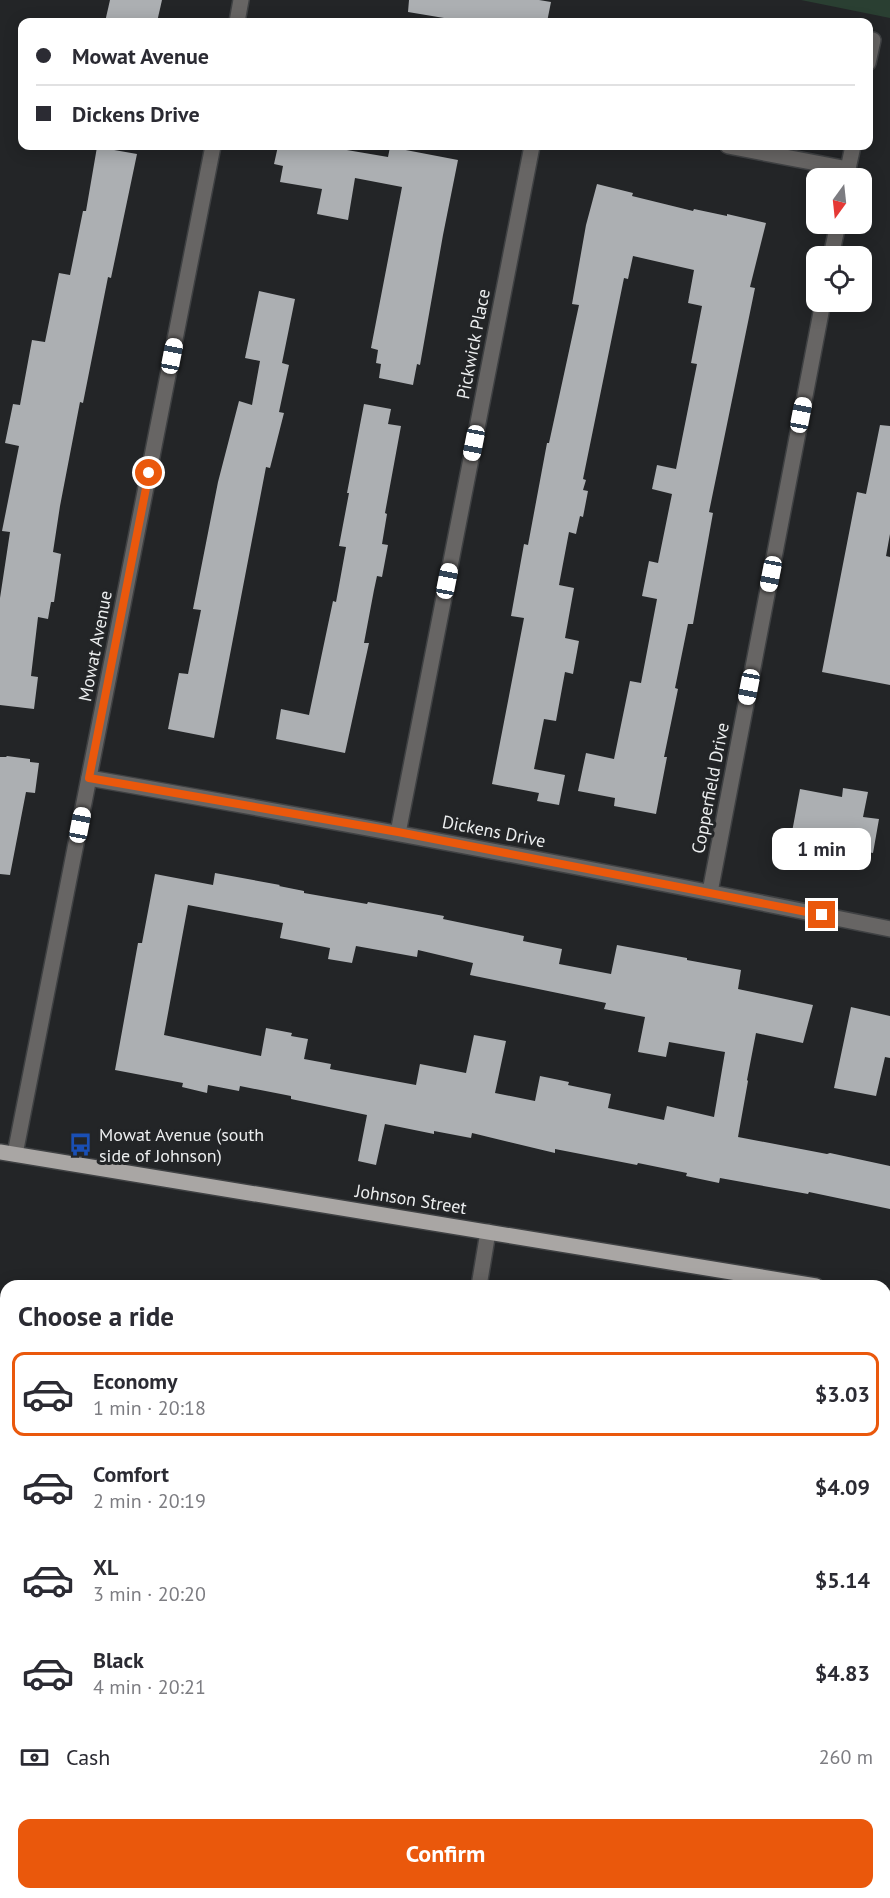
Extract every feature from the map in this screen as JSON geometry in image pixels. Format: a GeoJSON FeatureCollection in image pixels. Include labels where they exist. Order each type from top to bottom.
{"type":"FeatureCollection","features":[{"type":"Feature","properties":{"kind":"main road","name":"Johnson Street"},"geometry":{"type":"LineString","coordinates":[[7,1153],[780,1280]]}},
{"type":"Feature","properties":{"kind":"street"},"geometry":{"type":"LineString","coordinates":[[238,18],[241,0]]}},
{"type":"Feature","properties":{"kind":"street","name":"Mowat Avenue"},"geometry":{"type":"LineString","coordinates":[[7,1153],[89,778],[212,150]]}},
{"type":"Feature","properties":{"kind":"street","name":"Pickwick Place"},"geometry":{"type":"LineString","coordinates":[[398,832],[531,150]]}},
{"type":"Feature","properties":{"kind":"street"},"geometry":{"type":"LineString","coordinates":[[745,150],[822,168]]}},
{"type":"Feature","properties":{"kind":"street"},"geometry":{"type":"LineString","coordinates":[[848,168],[852,150]]}},
{"type":"Feature","properties":{"kind":"street","name":"Copperfield Drive"},"geometry":{"type":"LineString","coordinates":[[710,892],[821,312]]}},
{"type":"Feature","properties":{"kind":"street","name":"Dickens Drive"},"geometry":{"type":"LineString","coordinates":[[89,778],[398,832],[890,929]]}},
{"type":"Feature","properties":{"kind":"street"},"geometry":{"type":"LineString","coordinates":[[480,1280],[488,1232]]}},
{"type":"Feature","properties":{"kind":"green space"},"geometry":{"type":"Polygon","coordinates":[[[801,0],[890,0],[890,18],[801,0]]]}},
{"type":"Feature","properties":{"kind":"building"},"geometry":{"type":"Polygon","coordinates":[[[110,0],[162,0],[158,18],[106,18],[110,0]]]}},
{"type":"Feature","properties":{"kind":"building"},"geometry":{"type":"Polygon","coordinates":[[[409,0],[539,0],[551,2],[548,18],[444,18],[408,12],[409,0]]]}},
{"type":"Feature","properties":{"kind":"building"},"geometry":{"type":"Polygon","coordinates":[[[96,150],[137,154],[111,278],[108,277],[83,403],[80,402],[60,506],[53,552],[61,554],[54,602],[51,602],[48,619],[38,617],[31,676],[38,677],[34,709],[0,705],[0,598],[10,532],[2,531],[19,446],[5,443],[13,404],[20,405],[32,340],[45,342],[59,273],[70,275],[83,211],[86,211],[96,150]]]}},
{"type":"Feature","properties":{"kind":"building"},"geometry":{"type":"Polygon","coordinates":[[[277,150],[347,150],[388,157],[389,150],[406,150],[458,160],[420,365],[417,364],[413,385],[379,378],[381,364],[376,363],[378,350],[371,348],[402,187],[355,178],[348,220],[317,214],[322,189],[280,182],[283,166],[274,164],[277,150]]]}},
{"type":"Feature","properties":{"kind":"building"},"geometry":{"type":"Polygon","coordinates":[[[597,184],[633,193],[632,196],[693,211],[694,209],[727,216],[727,214],[766,223],[750,287],[755,288],[709,512],[713,513],[693,624],[688,624],[675,688],[678,689],[664,757],[667,757],[656,814],[614,806],[615,798],[578,791],[586,753],[614,759],[630,681],[641,683],[657,599],[642,596],[649,561],[658,563],[672,494],[652,489],[657,465],[676,469],[697,364],[691,363],[702,306],[688,303],[694,270],[633,256],[628,279],[624,278],[583,479],[586,480],[583,490],[588,491],[583,517],[580,516],[576,534],[569,532],[559,585],[574,588],[565,638],[579,641],[573,674],[565,672],[556,721],[544,719],[534,769],[565,775],[559,805],[537,801],[539,793],[492,784],[524,618],[511,616],[524,544],[528,545],[547,443],[549,443],[579,305],[572,304],[586,225],[597,184]]]}},
{"type":"Feature","properties":{"kind":"building"},"geometry":{"type":"Polygon","coordinates":[[[259,291],[295,299],[282,363],[289,365],[279,412],[284,413],[270,468],[266,467],[214,738],[168,729],[179,673],[188,674],[201,610],[193,609],[218,482],[239,401],[252,405],[260,361],[245,358],[259,291]]]}},
{"type":"Feature","properties":{"kind":"building"},"geometry":{"type":"Polygon","coordinates":[[[364,404],[391,409],[388,424],[401,426],[385,513],[387,514],[382,544],[388,545],[382,577],[377,576],[374,590],[364,643],[369,643],[345,753],[276,739],[281,709],[309,715],[333,601],[336,602],[346,547],[339,546],[364,404]]]}},
{"type":"Feature","properties":{"kind":"building"},"geometry":{"type":"Polygon","coordinates":[[[880,425],[890,426],[890,534],[886,556],[890,557],[890,685],[822,672],[857,492],[866,494],[880,425]]]}},
{"type":"Feature","properties":{"kind":"building"},"geometry":{"type":"Polygon","coordinates":[[[0,757],[30,759],[30,762],[39,763],[35,793],[26,792],[10,875],[0,874],[0,757]]]}},
{"type":"Feature","properties":{"kind":"building"},"geometry":{"type":"Polygon","coordinates":[[[843,788],[868,792],[863,817],[879,819],[873,853],[832,845],[833,839],[792,832],[800,789],[842,797],[843,788]]]}},
{"type":"Feature","properties":{"kind":"building"},"geometry":{"type":"Polygon","coordinates":[[[215,873],[280,885],[304,891],[304,893],[444,916],[443,919],[524,936],[523,941],[562,949],[559,964],[611,974],[617,945],[741,970],[738,989],[813,1005],[803,1043],[756,1033],[738,1137],[890,1166],[890,1209],[809,1192],[808,1194],[720,1178],[719,1183],[686,1176],[687,1173],[638,1163],[637,1165],[555,1149],[555,1153],[472,1133],[471,1138],[434,1131],[434,1134],[385,1124],[376,1165],[358,1161],[367,1115],[240,1086],[239,1091],[208,1085],[207,1093],[182,1087],[183,1083],[115,1070],[138,943],[142,943],[155,874],[213,885],[215,873]],[[188,905],[164,1035],[261,1056],[266,1028],[292,1033],[291,1036],[308,1039],[304,1059],[331,1064],[330,1069],[416,1085],[420,1064],[466,1073],[474,1035],[506,1041],[495,1093],[535,1101],[540,1076],[569,1082],[568,1085],[611,1094],[608,1108],[664,1120],[667,1106],[714,1117],[725,1052],[669,1042],[666,1057],[638,1052],[645,1017],[604,1009],[606,1003],[470,975],[473,963],[418,950],[417,957],[356,946],[352,963],[328,959],[330,948],[280,938],[283,923],[188,905]]]}},
{"type":"Feature","properties":{"kind":"building"},"geometry":{"type":"Polygon","coordinates":[[[851,1007],[890,1016],[890,1058],[885,1057],[876,1096],[834,1088],[851,1007]]]}},
{"type":"Feature","properties":{"kind":"place","name":"Mowat Avenue (south side of Johnson)"},"geometry":{"type":"Point","coordinates":[81,1144]}},
{"type":"Feature","properties":{"kind":"route"},"geometry":{"type":"LineString","coordinates":[[149,473],[89,778],[398,832],[822,915]]}}]}
